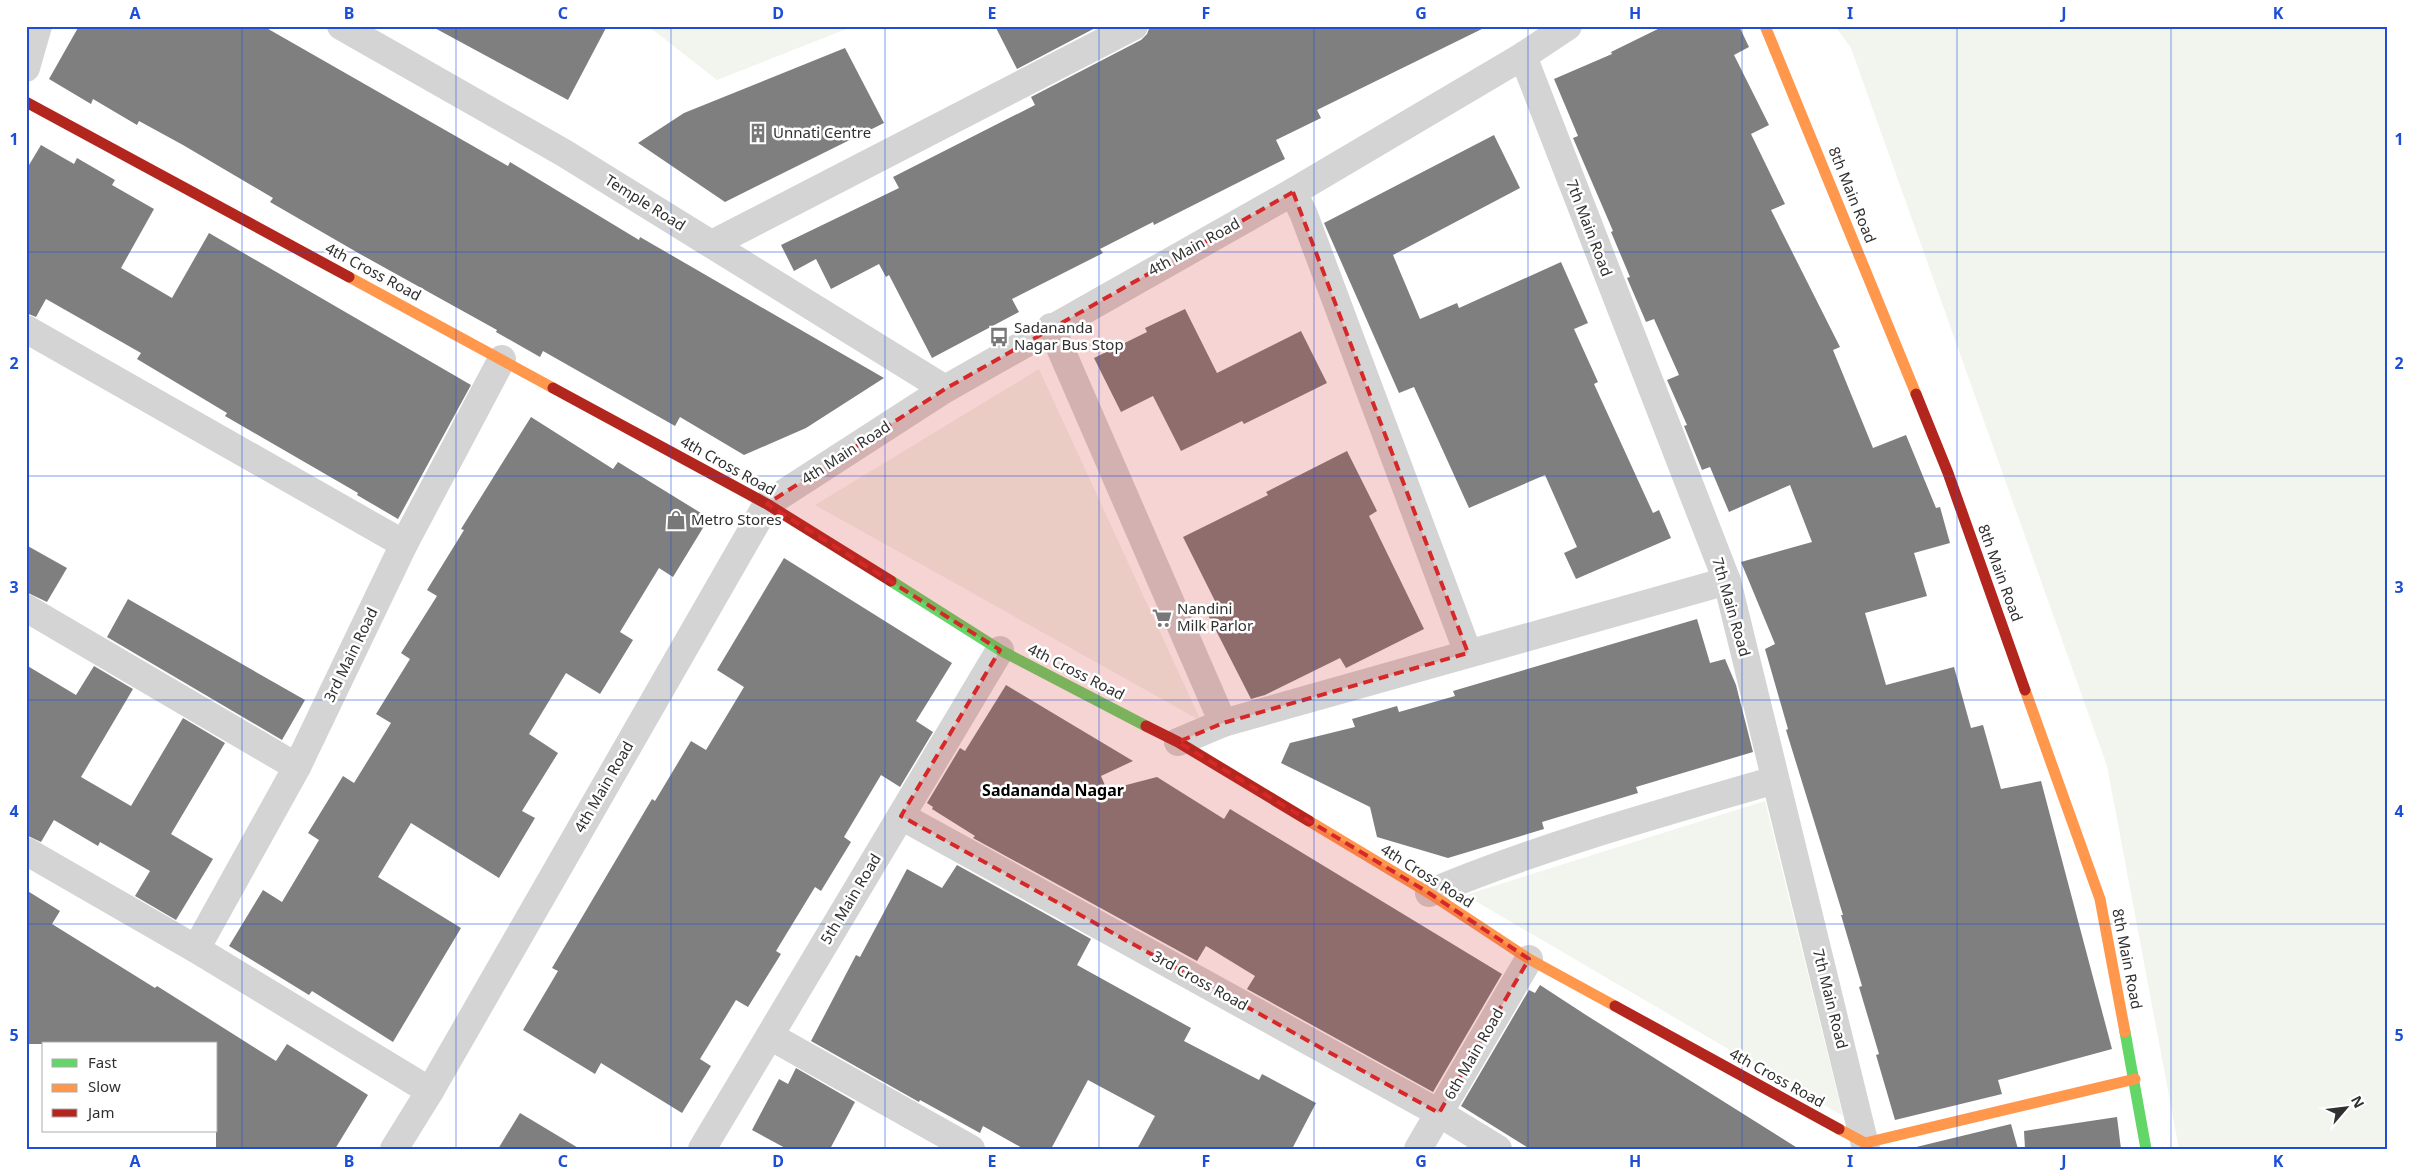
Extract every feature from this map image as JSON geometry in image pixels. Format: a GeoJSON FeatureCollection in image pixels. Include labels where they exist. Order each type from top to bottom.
{"type":"FeatureCollection","features":[{"type":"Feature","properties":{"kind":"street"},"geometry":{"type":"LineString","coordinates":[[26,68],[38,26]]}},
{"type":"Feature","properties":{"kind":"street","name":"Temple Road"},"geometry":{"type":"LineString","coordinates":[[341,26],[564,153],[945,389]]}},
{"type":"Feature","properties":{"kind":"street"},"geometry":{"type":"LineString","coordinates":[[712,244],[1134,26]]}},
{"type":"Feature","properties":{"kind":"street","name":"4th Main Road"},"geometry":{"type":"LineString","coordinates":[[394,1149],[430,1091],[767,504],[945,389],[1051,327],[1293,192],[1523,56],[1568,26]]}},
{"type":"Feature","properties":{"kind":"street","name":"8th Main Road"},"geometry":{"type":"LineString","coordinates":[[1765,26],[1773,40],[1948,473],[2100,899],[2135,1079],[2146,1149]]}},
{"type":"Feature","properties":{"kind":"street","name":"7th Main Road"},"geometry":{"type":"LineString","coordinates":[[1523,56],[1726,581],[1865,1146]]}},
{"type":"Feature","properties":{"kind":"street","name":"4th Cross Road"},"geometry":{"type":"LineString","coordinates":[[26,102],[767,504],[1000,650],[1178,742],[1428,893],[1529,959],[1865,1146]]}},
{"type":"Feature","properties":{"kind":"street"},"geometry":{"type":"LineString","coordinates":[[1293,192],[1304,215],[1468,653]]}},
{"type":"Feature","properties":{"kind":"street"},"geometry":{"type":"LineString","coordinates":[[1051,327],[1223,722]]}},
{"type":"Feature","properties":{"kind":"street"},"geometry":{"type":"LineString","coordinates":[[26,329],[404,544]]}},
{"type":"Feature","properties":{"kind":"street","name":"3rd Main Road"},"geometry":{"type":"LineString","coordinates":[[196,949],[297,768],[404,544],[502,359]]}},
{"type":"Feature","properties":{"kind":"street"},"geometry":{"type":"LineString","coordinates":[[1178,742],[1223,722],[1726,581]]}},
{"type":"Feature","properties":{"kind":"street"},"geometry":{"type":"LineString","coordinates":[[26,608],[297,768]]}},
{"type":"Feature","properties":{"kind":"street","name":"5th Main Road"},"geometry":{"type":"LineString","coordinates":[[702,1149],[1000,650]]}},
{"type":"Feature","properties":{"kind":"street"},"geometry":{"type":"LineString","coordinates":[[1428,893],[1550,846],[1775,780]]}},
{"type":"Feature","properties":{"kind":"street","name":"3rd Cross Road"},"geometry":{"type":"LineString","coordinates":[[901,816],[1439,1113],[1498,1149]]}},
{"type":"Feature","properties":{"kind":"street"},"geometry":{"type":"LineString","coordinates":[[26,851],[196,949],[430,1091]]}},
{"type":"Feature","properties":{"kind":"street","name":"6th Main Road"},"geometry":{"type":"LineString","coordinates":[[1418,1149],[1529,959]]}},
{"type":"Feature","properties":{"kind":"street"},"geometry":{"type":"LineString","coordinates":[[770,1036],[971,1149]]}},
{"type":"Feature","properties":{"kind":"street"},"geometry":{"type":"LineString","coordinates":[[1865,1146],[2135,1079]]}},
{"type":"Feature","properties":{"kind":"highlighted area"},"geometry":{"type":"Polygon","coordinates":[[[1293,192],[1468,653],[1223,723],[1178,742],[1429,893],[1529,959],[1439,1113],[901,816],[1000,650],[767,504],[945,389],[1293,192]]]}},
{"type":"Feature","properties":{"kind":"shaded area"},"geometry":{"type":"Polygon","coordinates":[[[648,26],[854,26],[717,80],[648,26]]]}},
{"type":"Feature","properties":{"kind":"shaded area"},"geometry":{"type":"Polygon","coordinates":[[[1835,26],[2387,26],[2387,1149],[2179,1149],[2107,766],[1851,48],[1835,26]]]}},
{"type":"Feature","properties":{"kind":"shaded area"},"geometry":{"type":"Polygon","coordinates":[[[1039,369],[1201,721],[815,505],[1039,369]]]}},
{"type":"Feature","properties":{"kind":"shaded area"},"geometry":{"type":"Polygon","coordinates":[[[1765,801],[1843,1116],[1465,895],[1765,801]]]}},
{"type":"Feature","properties":{"kind":"building"},"geometry":{"type":"Polygon","coordinates":[[[79,26],[263,26],[508,166],[510,162],[639,240],[640,237],[884,378],[806,428],[744,455],[680,417],[675,426],[543,351],[540,357],[496,332],[497,330],[270,202],[273,198],[183,145],[139,121],[137,125],[93,99],[91,104],[49,79],[79,26]]]}},
{"type":"Feature","properties":{"kind":"building"},"geometry":{"type":"Polygon","coordinates":[[[431,26],[607,26],[568,100],[431,26]]]}},
{"type":"Feature","properties":{"kind":"building"},"geometry":{"type":"Polygon","coordinates":[[[995,26],[1099,26],[1017,69],[995,26]]]}},
{"type":"Feature","properties":{"kind":"building"},"geometry":{"type":"Polygon","coordinates":[[[1150,26],[1488,26],[1317,110],[1321,118],[1276,140],[1285,159],[1154,225],[1153,222],[1100,249],[1103,253],[1012,299],[1019,312],[932,358],[889,275],[886,277],[879,264],[831,289],[816,259],[794,271],[781,245],[899,188],[893,177],[1035,105],[1031,97],[1141,40],[1147,34],[1150,26]]]}},
{"type":"Feature","properties":{"kind":"building"},"geometry":{"type":"Polygon","coordinates":[[[1664,26],[1739,26],[1749,47],[1734,55],[1769,125],[1751,134],[1785,204],[1771,210],[1840,347],[1833,350],[1873,448],[1906,435],[1936,508],[1940,507],[1950,543],[1914,553],[1927,596],[1865,613],[1886,685],[1954,667],[1971,728],[1983,725],[2001,789],[2041,781],[2112,1049],[1998,1080],[2002,1094],[1895,1120],[1876,1055],[1879,1054],[1859,987],[1862,986],[1841,915],[1843,915],[1786,730],[1788,729],[1765,649],[1775,644],[1741,562],[1812,542],[1790,485],[1729,512],[1710,467],[1702,470],[1684,426],[1687,425],[1667,380],[1679,375],[1654,319],[1646,322],[1627,278],[1630,277],[1611,232],[1613,231],[1573,138],[1578,136],[1554,79],[1612,54],[1611,52],[1664,26]]]}},
{"type":"Feature","properties":{"kind":"building","name":"Unnati Centre"},"geometry":{"type":"Polygon","coordinates":[[[845,48],[884,123],[725,202],[638,143],[684,113],[845,48]]]}},
{"type":"Feature","properties":{"kind":"building"},"geometry":{"type":"Polygon","coordinates":[[[1494,135],[1520,188],[1393,255],[1420,319],[1457,303],[1459,308],[1561,262],[1588,323],[1574,329],[1598,382],[1594,384],[1653,513],[1659,510],[1671,538],[1576,579],[1564,553],[1577,547],[1545,475],[1469,508],[1414,387],[1399,393],[1324,223],[1494,135]]]}},
{"type":"Feature","properties":{"kind":"building"},"geometry":{"type":"Polygon","coordinates":[[[41,145],[74,164],[77,158],[115,180],[112,185],[154,209],[121,268],[172,298],[209,233],[471,385],[398,519],[357,495],[358,493],[225,416],[227,413],[137,359],[141,353],[46,299],[36,317],[26,313],[26,170],[41,145]]]}},
{"type":"Feature","properties":{"kind":"building"},"geometry":{"type":"Polygon","coordinates":[[[1185,309],[1217,373],[1301,331],[1327,383],[1244,424],[1242,421],[1181,451],[1153,396],[1121,412],[1094,358],[1147,332],[1145,328],[1185,309]]]}},
{"type":"Feature","properties":{"kind":"building"},"geometry":{"type":"Polygon","coordinates":[[[531,417],[613,469],[618,462],[709,518],[673,577],[659,568],[620,632],[633,640],[600,694],[566,673],[529,734],[558,753],[522,811],[535,818],[499,878],[411,823],[378,877],[461,928],[393,1042],[312,991],[309,995],[229,946],[263,890],[282,902],[319,840],[308,833],[343,776],[354,783],[391,723],[376,714],[410,659],[401,653],[437,596],[427,590],[464,530],[461,529],[531,417]]]}},
{"type":"Feature","properties":{"kind":"building"},"geometry":{"type":"Polygon","coordinates":[[[1347,451],[1377,511],[1369,516],[1424,629],[1346,668],[1340,658],[1265,695],[1251,699],[1204,607],[1215,601],[1183,537],[1268,495],[1266,492],[1347,451]]]}},
{"type":"Feature","properties":{"kind":"building"},"geometry":{"type":"Polygon","coordinates":[[[26,545],[67,568],[47,602],[26,592],[26,545]]]}},
{"type":"Feature","properties":{"kind":"building"},"geometry":{"type":"Polygon","coordinates":[[[784,558],[952,663],[916,721],[933,732],[900,787],[881,775],[844,837],[851,842],[821,891],[815,887],[776,951],[781,954],[748,1007],[736,1000],[700,1059],[711,1066],[682,1113],[601,1063],[595,1074],[523,1030],[558,971],[552,968],[652,799],[655,801],[691,741],[706,750],[744,687],[717,670],[784,558]]]}},
{"type":"Feature","properties":{"kind":"building"},"geometry":{"type":"Polygon","coordinates":[[[128,599],[305,700],[282,740],[107,637],[128,599]]]}},
{"type":"Feature","properties":{"kind":"building"},"geometry":{"type":"Polygon","coordinates":[[[1697,619],[1710,663],[1725,659],[1736,685],[1753,752],[1636,787],[1638,793],[1542,822],[1544,829],[1448,858],[1377,837],[1370,807],[1281,763],[1290,743],[1355,727],[1352,719],[1397,706],[1399,712],[1455,696],[1453,691],[1697,619]]]}},
{"type":"Feature","properties":{"kind":"building"},"geometry":{"type":"Polygon","coordinates":[[[26,665],[76,695],[94,666],[133,689],[81,777],[131,806],[183,718],[225,743],[171,834],[213,859],[176,920],[135,896],[150,871],[100,842],[98,846],[54,820],[41,842],[26,835],[26,665]]]}},
{"type":"Feature","properties":{"kind":"building"},"geometry":{"type":"Polygon","coordinates":[[[1006,685],[1133,761],[1101,776],[1107,790],[1157,777],[1224,819],[1230,809],[1502,974],[1433,1092],[1247,989],[1255,976],[1206,946],[1197,961],[973,838],[975,836],[932,809],[933,807],[927,803],[960,748],[965,751],[1006,685]]]}},
{"type":"Feature","properties":{"kind":"building"},"geometry":{"type":"Polygon","coordinates":[[[957,865],[1091,939],[1077,965],[1191,1028],[1184,1041],[1259,1080],[1262,1074],[1316,1103],[1292,1149],[1137,1149],[1155,1116],[1088,1080],[1051,1149],[1024,1149],[983,1126],[980,1133],[920,1100],[919,1102],[811,1041],[856,955],[860,957],[907,869],[942,888],[957,865]]]}},
{"type":"Feature","properties":{"kind":"building"},"geometry":{"type":"Polygon","coordinates":[[[26,890],[60,911],[52,924],[155,988],[157,986],[276,1061],[287,1044],[368,1095],[335,1149],[216,1149],[216,1132],[218,1132],[218,1042],[42,1042],[42,1044],[26,1044],[26,890]]]}},
{"type":"Feature","properties":{"kind":"building"},"geometry":{"type":"Polygon","coordinates":[[[1540,985],[1799,1149],[1530,1149],[1461,1106],[1529,990],[1535,993],[1540,985]]]}},
{"type":"Feature","properties":{"kind":"building"},"geometry":{"type":"Polygon","coordinates":[[[796,1068],[855,1102],[830,1149],[787,1149],[752,1130],[779,1079],[788,1084],[796,1068]]]}},
{"type":"Feature","properties":{"kind":"building"},"geometry":{"type":"Polygon","coordinates":[[[520,1113],[580,1149],[498,1149],[520,1113]]]}},
{"type":"Feature","properties":{"kind":"building"},"geometry":{"type":"Polygon","coordinates":[[[2117,1117],[2121,1149],[2025,1149],[2024,1131],[2117,1117]]]}},
{"type":"Feature","properties":{"kind":"building"},"geometry":{"type":"Polygon","coordinates":[[[2011,1124],[2018,1149],[1908,1149],[2011,1124]]]}},
{"type":"Feature","properties":{"kind":"traffic: fast"},"geometry":{"type":"LineString","coordinates":[[891,581],[1000,650],[1146,726]]}},
{"type":"Feature","properties":{"kind":"traffic: fast"},"geometry":{"type":"LineString","coordinates":[[2125,1032],[2146,1149]]}},
{"type":"Feature","properties":{"kind":"traffic: slow"},"geometry":{"type":"LineString","coordinates":[[1765,26],[1916,394]]}},
{"type":"Feature","properties":{"kind":"traffic: slow"},"geometry":{"type":"LineString","coordinates":[[349,277],[553,388]]}},
{"type":"Feature","properties":{"kind":"traffic: slow"},"geometry":{"type":"LineString","coordinates":[[2025,690],[2100,899],[2125,1032]]}},
{"type":"Feature","properties":{"kind":"traffic: slow"},"geometry":{"type":"LineString","coordinates":[[1309,821],[1429,893],[1529,959],[1615,1006]]}},
{"type":"Feature","properties":{"kind":"traffic: slow"},"geometry":{"type":"LineString","coordinates":[[1839,1129],[1865,1143],[2135,1079]]}},
{"type":"Feature","properties":{"kind":"traffic: jam"},"geometry":{"type":"LineString","coordinates":[[26,102],[349,277]]}},
{"type":"Feature","properties":{"kind":"traffic: jam"},"geometry":{"type":"LineString","coordinates":[[553,388],[767,504],[891,581]]}},
{"type":"Feature","properties":{"kind":"traffic: jam"},"geometry":{"type":"LineString","coordinates":[[1916,394],[1948,473],[2025,690]]}},
{"type":"Feature","properties":{"kind":"traffic: jam"},"geometry":{"type":"LineString","coordinates":[[1146,726],[1178,742],[1309,821]]}},
{"type":"Feature","properties":{"kind":"traffic: jam"},"geometry":{"type":"LineString","coordinates":[[1615,1006],[1839,1129]]}},
{"type":"Feature","properties":{"kind":"place","name":"Unnati Centre"},"geometry":{"type":"Point","coordinates":[758,133]}},
{"type":"Feature","properties":{"kind":"place","name":"Sadananda Nagar Bus Stop"},"geometry":{"type":"Point","coordinates":[999,337]}},
{"type":"Feature","properties":{"kind":"place","name":"Metro Stores"},"geometry":{"type":"Point","coordinates":[676,520]}},
{"type":"Feature","properties":{"kind":"place","name":"Nandini Milk Parlor"},"geometry":{"type":"Point","coordinates":[1162,618]}},
{"type":"Feature","properties":{"kind":"district","name":"Sadananda Nagar"},"geometry":{"type":"Point","coordinates":[1053,790]}}]}
